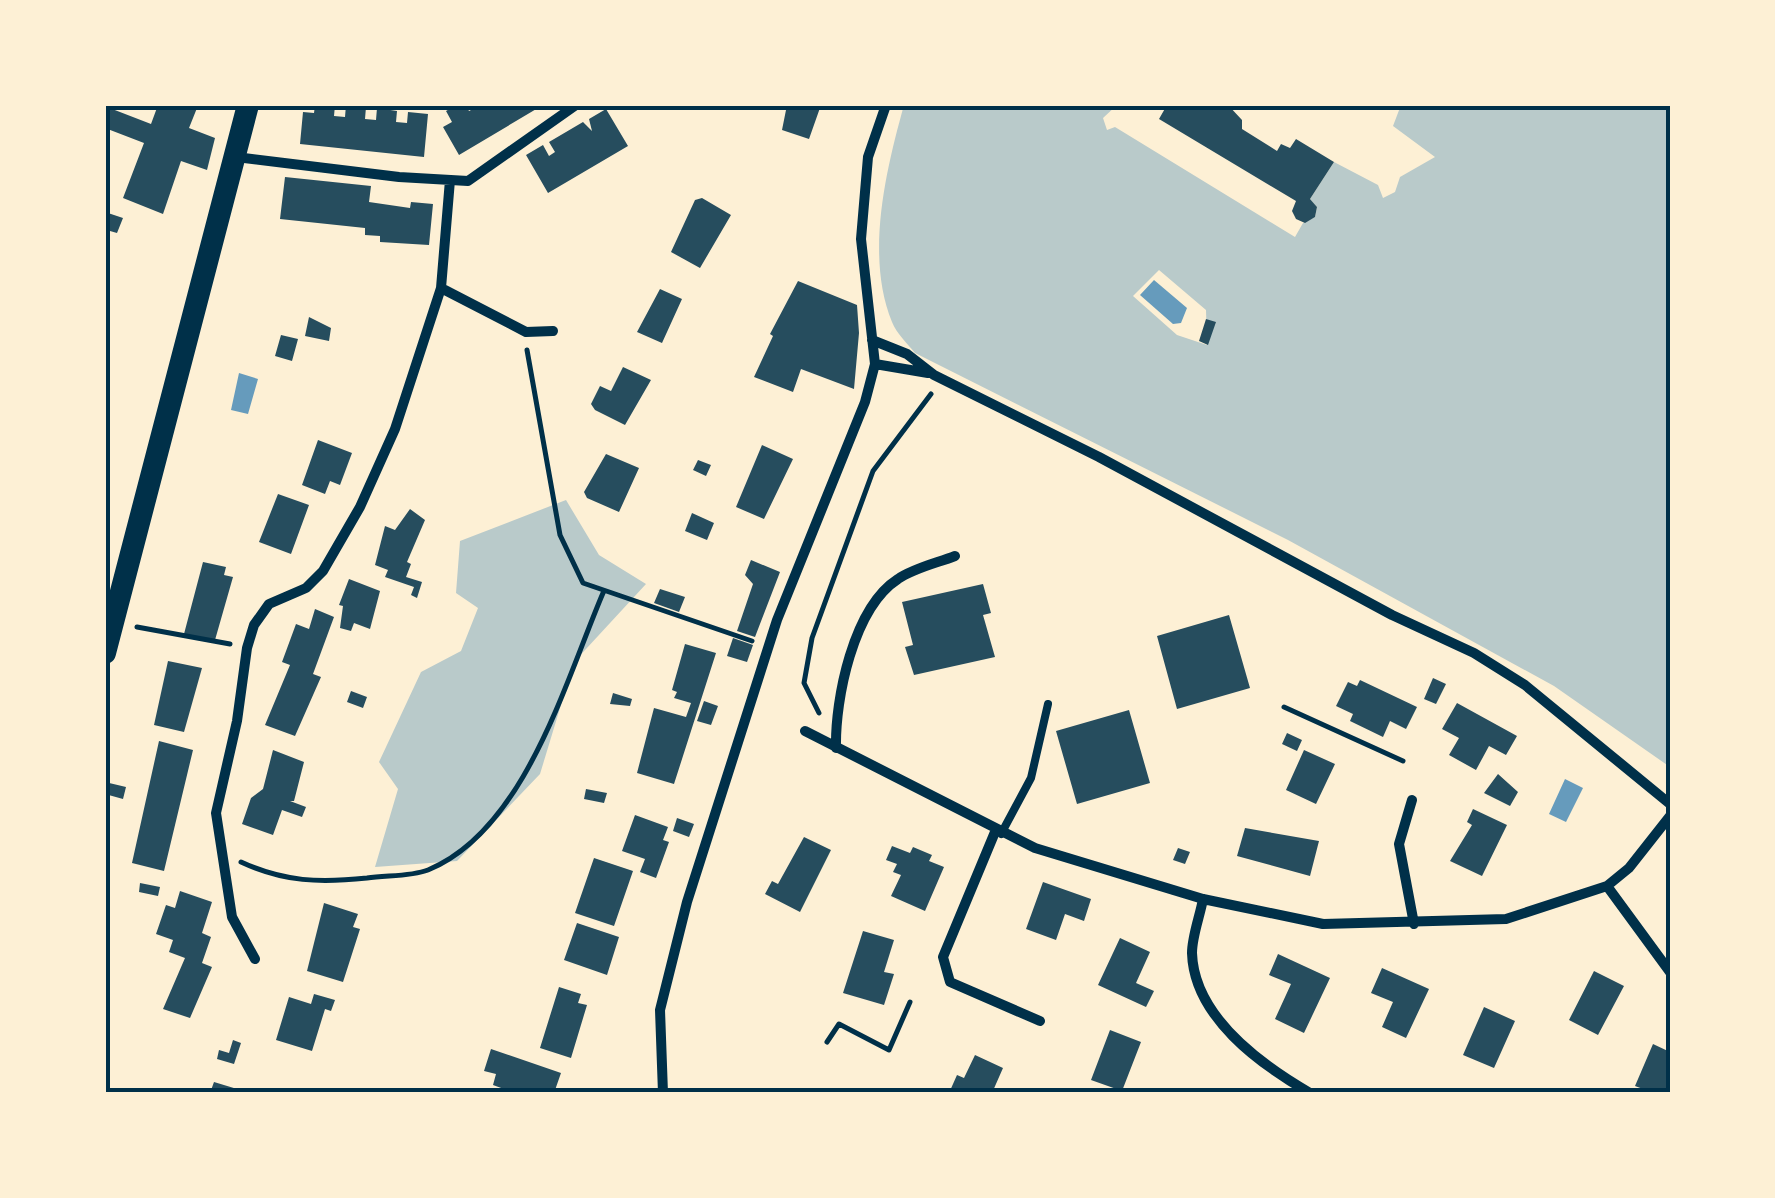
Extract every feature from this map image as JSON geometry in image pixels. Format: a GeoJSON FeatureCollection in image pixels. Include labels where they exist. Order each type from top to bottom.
{"type":"FeatureCollection","features":[{"type":"Feature","properties":{"kind":"main road"},"geometry":{"type":"LineString","coordinates":[[105,653],[248,105]]}},
{"type":"Feature","properties":{"kind":"street"},"geometry":{"type":"LineString","coordinates":[[235,157],[468,181],[576,105]]}},
{"type":"Feature","properties":{"kind":"street"},"geometry":{"type":"LineString","coordinates":[[663,1093],[660,1010],[687,902],[768,646],[875,364],[862,239],[868,157],[886,105]]}},
{"type":"Feature","properties":{"kind":"street"},"geometry":{"type":"LineString","coordinates":[[254,959],[232,917],[216,807],[238,721],[247,648],[254,625],[268,604],[306,588],[323,571],[360,507],[395,429],[441,288],[450,180]]}},
{"type":"Feature","properties":{"kind":"street"},"geometry":{"type":"LineString","coordinates":[[441,288],[526,332],[553,331]]}},
{"type":"Feature","properties":{"kind":"street"},"geometry":{"type":"LineString","coordinates":[[872,340],[908,354],[934,374],[1099,457],[1392,615],[1474,653],[1526,686],[1670,804]]}},
{"type":"Feature","properties":{"kind":"street"},"geometry":{"type":"LineString","coordinates":[[875,364],[934,374]]}},
{"type":"Feature","properties":{"kind":"street"},"geometry":{"type":"LineString","coordinates":[[833,746],[835,712],[844,672],[881,594],[898,578],[955,556]]}},
{"type":"Feature","properties":{"kind":"street"},"geometry":{"type":"LineString","coordinates":[[804,731],[998,833],[1203,899],[1323,924],[1506,919],[1607,886],[1629,868],[1670,816]]}},
{"type":"Feature","properties":{"kind":"street"},"geometry":{"type":"LineString","coordinates":[[1412,800],[1399,844],[1414,924]]}},
{"type":"Feature","properties":{"kind":"street"},"geometry":{"type":"LineString","coordinates":[[998,833],[943,956],[950,982],[1040,1021]]}},
{"type":"Feature","properties":{"kind":"street"},"geometry":{"type":"LineString","coordinates":[[1607,886],[1670,972]]}},
{"type":"Feature","properties":{"kind":"street"},"geometry":{"type":"LineString","coordinates":[[1203,899],[1192,953],[1204,1000],[1224,1028],[1310,1093]]}},
{"type":"Feature","properties":{"kind":"lane"},"geometry":{"type":"LineString","coordinates":[[998,833],[1031,778],[1048,704]]}},
{"type":"Feature","properties":{"kind":"path"},"geometry":{"type":"LineString","coordinates":[[526,332],[528,369],[560,536],[583,582],[603,593],[768,646]]}},
{"type":"Feature","properties":{"kind":"path"},"geometry":{"type":"LineString","coordinates":[[833,746],[804,683],[812,638],[873,471],[931,394]]}},
{"type":"Feature","properties":{"kind":"path"},"geometry":{"type":"LineString","coordinates":[[220,852],[277,878],[343,880],[424,871],[459,853],[506,804],[534,758],[603,593]]}},
{"type":"Feature","properties":{"kind":"path"},"geometry":{"type":"LineString","coordinates":[[113,622],[247,648]]}},
{"type":"Feature","properties":{"kind":"path"},"geometry":{"type":"LineString","coordinates":[[1284,706],[1403,761]]}},
{"type":"Feature","properties":{"kind":"path"},"geometry":{"type":"LineString","coordinates":[[827,1042],[839,1024],[888,1050],[910,1002]]}},
{"type":"Feature","properties":{"kind":"shaded area"},"geometry":{"type":"Polygon","coordinates":[[[904,105],[1117,105],[1103,118],[1107,130],[1115,127],[1295,237],[1303,223],[1315,217],[1317,207],[1310,199],[1334,162],[1378,185],[1383,198],[1395,192],[1400,177],[1435,157],[1393,126],[1401,105],[1670,105],[1670,767],[1554,686],[1288,540],[915,353],[892,322],[880,269],[881,213],[904,105]],[[1159,270],[1133,296],[1177,335],[1207,345],[1206,310],[1159,270]]]}},
{"type":"Feature","properties":{"kind":"shaded area"},"geometry":{"type":"Polygon","coordinates":[[[566,500],[599,555],[646,584],[574,662],[540,774],[457,861],[375,867],[398,789],[379,762],[421,672],[461,651],[478,608],[456,593],[460,541],[566,500]]]}},
{"type":"Feature","properties":{"kind":"water"},"geometry":{"type":"Polygon","coordinates":[[[1154,280],[1187,308],[1181,323],[1173,324],[1140,295],[1154,280]]]}},
{"type":"Feature","properties":{"kind":"water"},"geometry":{"type":"Polygon","coordinates":[[[239,373],[258,379],[248,414],[231,410],[239,373]]]}},
{"type":"Feature","properties":{"kind":"water"},"geometry":{"type":"Polygon","coordinates":[[[1565,779],[1583,788],[1566,822],[1549,814],[1565,779]]]}},
{"type":"Feature","properties":{"kind":"building"},"geometry":{"type":"Polygon","coordinates":[[[158,105],[192,105],[197,108],[189,128],[215,138],[207,170],[181,161],[163,214],[123,198],[144,143],[105,128],[107,107],[151,124],[158,105]]]}},
{"type":"Feature","properties":{"kind":"building"},"geometry":{"type":"Polygon","coordinates":[[[315,105],[335,105],[334,116],[345,117],[346,105],[366,107],[365,119],[376,120],[377,108],[397,111],[396,122],[407,123],[408,112],[428,114],[424,157],[300,144],[303,112],[314,113],[315,105]]]}},
{"type":"Feature","properties":{"kind":"building"},"geometry":{"type":"Polygon","coordinates":[[[466,105],[469,111],[481,105],[543,105],[459,155],[443,127],[452,122],[446,111],[466,105]]]}},
{"type":"Feature","properties":{"kind":"building"},"geometry":{"type":"Polygon","coordinates":[[[787,105],[821,105],[809,139],[782,130],[787,105]]]}},
{"type":"Feature","properties":{"kind":"building"},"geometry":{"type":"Polygon","coordinates":[[[1167,105],[1228,105],[1242,120],[1242,129],[1277,151],[1281,144],[1290,148],[1296,139],[1334,162],[1310,199],[1317,207],[1315,217],[1305,223],[1296,219],[1292,211],[1296,201],[1159,119],[1167,105]]]}},
{"type":"Feature","properties":{"kind":"building"},"geometry":{"type":"Polygon","coordinates":[[[606,109],[628,146],[548,193],[526,155],[543,145],[549,156],[555,152],[549,142],[583,122],[592,131],[589,119],[606,109]]]}},
{"type":"Feature","properties":{"kind":"building"},"geometry":{"type":"Polygon","coordinates":[[[285,177],[371,186],[369,202],[410,208],[411,202],[433,204],[429,245],[380,242],[380,236],[365,235],[365,228],[280,219],[285,177]]]}},
{"type":"Feature","properties":{"kind":"building"},"geometry":{"type":"Polygon","coordinates":[[[702,198],[731,215],[700,268],[671,252],[695,200],[702,198]]]}},
{"type":"Feature","properties":{"kind":"building"},"geometry":{"type":"Polygon","coordinates":[[[105,212],[123,218],[117,233],[110,231],[105,243],[105,212]]]}},
{"type":"Feature","properties":{"kind":"building"},"geometry":{"type":"Polygon","coordinates":[[[798,281],[857,305],[854,389],[801,369],[793,392],[754,377],[773,336],[770,334],[798,281]]]}},
{"type":"Feature","properties":{"kind":"building"},"geometry":{"type":"Polygon","coordinates":[[[660,289],[682,299],[662,343],[637,332],[660,289]]]}},
{"type":"Feature","properties":{"kind":"building"},"geometry":{"type":"Polygon","coordinates":[[[309,317],[331,328],[329,341],[305,336],[309,317]]]}},
{"type":"Feature","properties":{"kind":"building"},"geometry":{"type":"Polygon","coordinates":[[[1206,319],[1216,322],[1208,345],[1199,341],[1206,319]]]}},
{"type":"Feature","properties":{"kind":"building"},"geometry":{"type":"Polygon","coordinates":[[[281,335],[298,339],[292,361],[275,356],[281,335]]]}},
{"type":"Feature","properties":{"kind":"building"},"geometry":{"type":"Polygon","coordinates":[[[623,367],[651,380],[625,425],[595,410],[591,404],[600,386],[611,391],[623,367]]]}},
{"type":"Feature","properties":{"kind":"building"},"geometry":{"type":"Polygon","coordinates":[[[318,440],[352,453],[340,485],[330,481],[325,494],[302,485],[318,440]]]}},
{"type":"Feature","properties":{"kind":"building"},"geometry":{"type":"Polygon","coordinates":[[[762,445],[793,459],[764,519],[736,507],[762,445]]]}},
{"type":"Feature","properties":{"kind":"building"},"geometry":{"type":"Polygon","coordinates":[[[606,454],[639,468],[619,512],[587,498],[584,492],[606,454]]]}},
{"type":"Feature","properties":{"kind":"building"},"geometry":{"type":"Polygon","coordinates":[[[698,460],[711,465],[706,476],[693,470],[698,460]]]}},
{"type":"Feature","properties":{"kind":"building"},"geometry":{"type":"Polygon","coordinates":[[[278,494],[309,505],[291,554],[259,542],[278,494]]]}},
{"type":"Feature","properties":{"kind":"building"},"geometry":{"type":"Polygon","coordinates":[[[410,509],[425,520],[407,562],[411,564],[406,577],[422,582],[417,598],[411,595],[414,587],[385,577],[388,570],[375,565],[385,526],[395,530],[410,509]]]}},
{"type":"Feature","properties":{"kind":"building"},"geometry":{"type":"Polygon","coordinates":[[[692,513],[714,523],[707,540],[685,531],[692,513]]]}},
{"type":"Feature","properties":{"kind":"building"},"geometry":{"type":"Polygon","coordinates":[[[751,560],[780,572],[755,637],[737,631],[753,584],[745,575],[751,560]]]}},
{"type":"Feature","properties":{"kind":"building"},"geometry":{"type":"Polygon","coordinates":[[[203,562],[226,567],[224,575],[233,577],[215,640],[184,634],[203,562]]]}},
{"type":"Feature","properties":{"kind":"building"},"geometry":{"type":"Polygon","coordinates":[[[349,579],[380,591],[370,629],[354,623],[351,631],[340,628],[343,606],[339,605],[349,579]]]}},
{"type":"Feature","properties":{"kind":"building"},"geometry":{"type":"Polygon","coordinates":[[[983,584],[991,613],[983,615],[995,657],[914,675],[905,647],[913,645],[902,602],[983,584]]]}},
{"type":"Feature","properties":{"kind":"building"},"geometry":{"type":"Polygon","coordinates":[[[660,589],[685,597],[679,612],[654,603],[660,589]]]}},
{"type":"Feature","properties":{"kind":"building"},"geometry":{"type":"Polygon","coordinates":[[[315,609],[334,617],[313,674],[321,677],[295,736],[265,725],[290,665],[282,662],[296,624],[309,629],[315,609]]]}},
{"type":"Feature","properties":{"kind":"building"},"geometry":{"type":"Polygon","coordinates":[[[1229,615],[1250,688],[1177,709],[1157,636],[1229,615]]]}},
{"type":"Feature","properties":{"kind":"building"},"geometry":{"type":"Polygon","coordinates":[[[733,638],[753,645],[747,662],[727,656],[733,638]]]}},
{"type":"Feature","properties":{"kind":"building"},"geometry":{"type":"Polygon","coordinates":[[[685,644],[716,653],[674,784],[637,773],[654,708],[686,717],[691,703],[674,698],[677,692],[672,690],[685,644]]]}},
{"type":"Feature","properties":{"kind":"building"},"geometry":{"type":"Polygon","coordinates":[[[168,661],[202,668],[184,732],[154,725],[168,661]]]}},
{"type":"Feature","properties":{"kind":"building"},"geometry":{"type":"Polygon","coordinates":[[[1433,678],[1446,684],[1436,704],[1424,699],[1433,678]]]}},
{"type":"Feature","properties":{"kind":"building"},"geometry":{"type":"Polygon","coordinates":[[[1360,680],[1417,707],[1406,729],[1390,721],[1383,737],[1350,721],[1353,714],[1336,706],[1348,682],[1357,686],[1360,680]]]}},
{"type":"Feature","properties":{"kind":"building"},"geometry":{"type":"Polygon","coordinates":[[[351,691],[367,697],[363,708],[347,702],[351,691]]]}},
{"type":"Feature","properties":{"kind":"building"},"geometry":{"type":"Polygon","coordinates":[[[613,693],[632,699],[630,706],[610,704],[613,693]]]}},
{"type":"Feature","properties":{"kind":"building"},"geometry":{"type":"Polygon","coordinates":[[[704,701],[718,706],[711,725],[697,721],[704,701]]]}},
{"type":"Feature","properties":{"kind":"building"},"geometry":{"type":"Polygon","coordinates":[[[1457,703],[1517,736],[1506,755],[1489,746],[1476,770],[1449,755],[1459,738],[1442,729],[1457,703]]]}},
{"type":"Feature","properties":{"kind":"building"},"geometry":{"type":"Polygon","coordinates":[[[1129,710],[1150,783],[1077,804],[1056,731],[1129,710]]]}},
{"type":"Feature","properties":{"kind":"building"},"geometry":{"type":"Polygon","coordinates":[[[1287,733],[1302,740],[1297,751],[1282,744],[1287,733]]]}},
{"type":"Feature","properties":{"kind":"building"},"geometry":{"type":"Polygon","coordinates":[[[159,741],[193,750],[164,871],[132,863],[159,741]]]}},
{"type":"Feature","properties":{"kind":"building"},"geometry":{"type":"Polygon","coordinates":[[[273,750],[304,762],[294,801],[290,801],[306,807],[302,817],[282,810],[273,835],[242,824],[251,798],[263,789],[273,750]]]}},
{"type":"Feature","properties":{"kind":"building"},"geometry":{"type":"Polygon","coordinates":[[[1304,750],[1335,764],[1316,804],[1286,790],[1304,750]]]}},
{"type":"Feature","properties":{"kind":"building"},"geometry":{"type":"Polygon","coordinates":[[[1498,774],[1518,792],[1510,806],[1484,793],[1498,774]]]}},
{"type":"Feature","properties":{"kind":"building"},"geometry":{"type":"Polygon","coordinates":[[[105,782],[126,787],[123,799],[105,794],[105,782]]]}},
{"type":"Feature","properties":{"kind":"building"},"geometry":{"type":"Polygon","coordinates":[[[586,789],[607,793],[604,803],[584,799],[586,789]]]}},
{"type":"Feature","properties":{"kind":"building"},"geometry":{"type":"Polygon","coordinates":[[[1473,809],[1507,825],[1482,876],[1450,861],[1472,825],[1467,822],[1473,809]]]}},
{"type":"Feature","properties":{"kind":"building"},"geometry":{"type":"Polygon","coordinates":[[[635,815],[668,827],[663,840],[669,842],[656,878],[640,872],[645,859],[622,851],[635,815]]]}},
{"type":"Feature","properties":{"kind":"building"},"geometry":{"type":"Polygon","coordinates":[[[677,818],[694,824],[689,837],[673,831],[677,818]]]}},
{"type":"Feature","properties":{"kind":"building"},"geometry":{"type":"Polygon","coordinates":[[[1245,828],[1319,841],[1310,876],[1237,856],[1245,828]]]}},
{"type":"Feature","properties":{"kind":"building"},"geometry":{"type":"Polygon","coordinates":[[[804,837],[831,850],[800,912],[765,894],[772,881],[778,884],[804,837]]]}},
{"type":"Feature","properties":{"kind":"building"},"geometry":{"type":"Polygon","coordinates":[[[892,846],[910,853],[913,847],[932,855],[929,861],[944,867],[925,911],[891,896],[901,875],[893,872],[897,864],[886,860],[892,846]]]}},
{"type":"Feature","properties":{"kind":"building"},"geometry":{"type":"Polygon","coordinates":[[[1178,848],[1190,852],[1185,864],[1173,860],[1178,848]]]}},
{"type":"Feature","properties":{"kind":"building"},"geometry":{"type":"Polygon","coordinates":[[[594,858],[633,871],[614,926],[575,913],[594,858]]]}},
{"type":"Feature","properties":{"kind":"building"},"geometry":{"type":"Polygon","coordinates":[[[1043,882],[1091,899],[1084,921],[1065,914],[1056,940],[1026,929],[1043,882]]]}},
{"type":"Feature","properties":{"kind":"building"},"geometry":{"type":"Polygon","coordinates":[[[140,883],[160,887],[158,896],[139,892],[140,883]]]}},
{"type":"Feature","properties":{"kind":"building"},"geometry":{"type":"Polygon","coordinates":[[[180,891],[212,902],[202,933],[211,937],[202,963],[212,967],[190,1018],[163,1009],[185,958],[169,952],[173,940],[156,934],[166,905],[175,908],[180,891]]]}},
{"type":"Feature","properties":{"kind":"building"},"geometry":{"type":"Polygon","coordinates":[[[324,903],[358,914],[353,927],[360,929],[343,982],[307,971],[324,903]]]}},
{"type":"Feature","properties":{"kind":"building"},"geometry":{"type":"Polygon","coordinates":[[[577,923],[619,937],[607,975],[564,960],[577,923]]]}},
{"type":"Feature","properties":{"kind":"building"},"geometry":{"type":"Polygon","coordinates":[[[863,931],[894,940],[884,972],[894,974],[884,1005],[843,993],[863,931]]]}},
{"type":"Feature","properties":{"kind":"building"},"geometry":{"type":"Polygon","coordinates":[[[1120,938],[1150,952],[1136,983],[1154,991],[1146,1007],[1098,985],[1120,938]]]}},
{"type":"Feature","properties":{"kind":"building"},"geometry":{"type":"Polygon","coordinates":[[[1278,954],[1330,978],[1304,1033],[1275,1019],[1291,984],[1269,975],[1278,954]]]}},
{"type":"Feature","properties":{"kind":"building"},"geometry":{"type":"Polygon","coordinates":[[[1382,968],[1429,989],[1406,1038],[1382,1027],[1393,1002],[1371,993],[1382,968]]]}},
{"type":"Feature","properties":{"kind":"building"},"geometry":{"type":"Polygon","coordinates":[[[1594,971],[1624,986],[1598,1035],[1569,1020],[1594,971]]]}},
{"type":"Feature","properties":{"kind":"building"},"geometry":{"type":"Polygon","coordinates":[[[559,987],[581,994],[578,1003],[587,1005],[571,1058],[540,1048],[559,987]]]}},
{"type":"Feature","properties":{"kind":"building"},"geometry":{"type":"Polygon","coordinates":[[[314,994],[335,1000],[331,1011],[325,1009],[312,1051],[276,1040],[289,997],[311,1004],[314,994]]]}},
{"type":"Feature","properties":{"kind":"building"},"geometry":{"type":"Polygon","coordinates":[[[1484,1007],[1515,1021],[1494,1068],[1463,1055],[1484,1007]]]}},
{"type":"Feature","properties":{"kind":"building"},"geometry":{"type":"Polygon","coordinates":[[[1110,1030],[1141,1042],[1122,1091],[1091,1080],[1110,1030]]]}},
{"type":"Feature","properties":{"kind":"building"},"geometry":{"type":"Polygon","coordinates":[[[233,1040],[241,1043],[234,1064],[217,1059],[219,1050],[229,1053],[233,1040]]]}},
{"type":"Feature","properties":{"kind":"building"},"geometry":{"type":"Polygon","coordinates":[[[1653,1044],[1670,1052],[1668,1093],[1641,1093],[1643,1089],[1635,1086],[1653,1044]]]}},
{"type":"Feature","properties":{"kind":"building"},"geometry":{"type":"Polygon","coordinates":[[[491,1049],[561,1073],[554,1093],[515,1093],[493,1085],[496,1074],[484,1071],[491,1049]]]}},
{"type":"Feature","properties":{"kind":"building"},"geometry":{"type":"Polygon","coordinates":[[[975,1055],[1003,1068],[992,1093],[949,1093],[957,1075],[964,1078],[975,1055]]]}},
{"type":"Feature","properties":{"kind":"building"},"geometry":{"type":"Polygon","coordinates":[[[214,1082],[247,1092],[247,1093],[210,1093],[214,1082]]]}}]}
